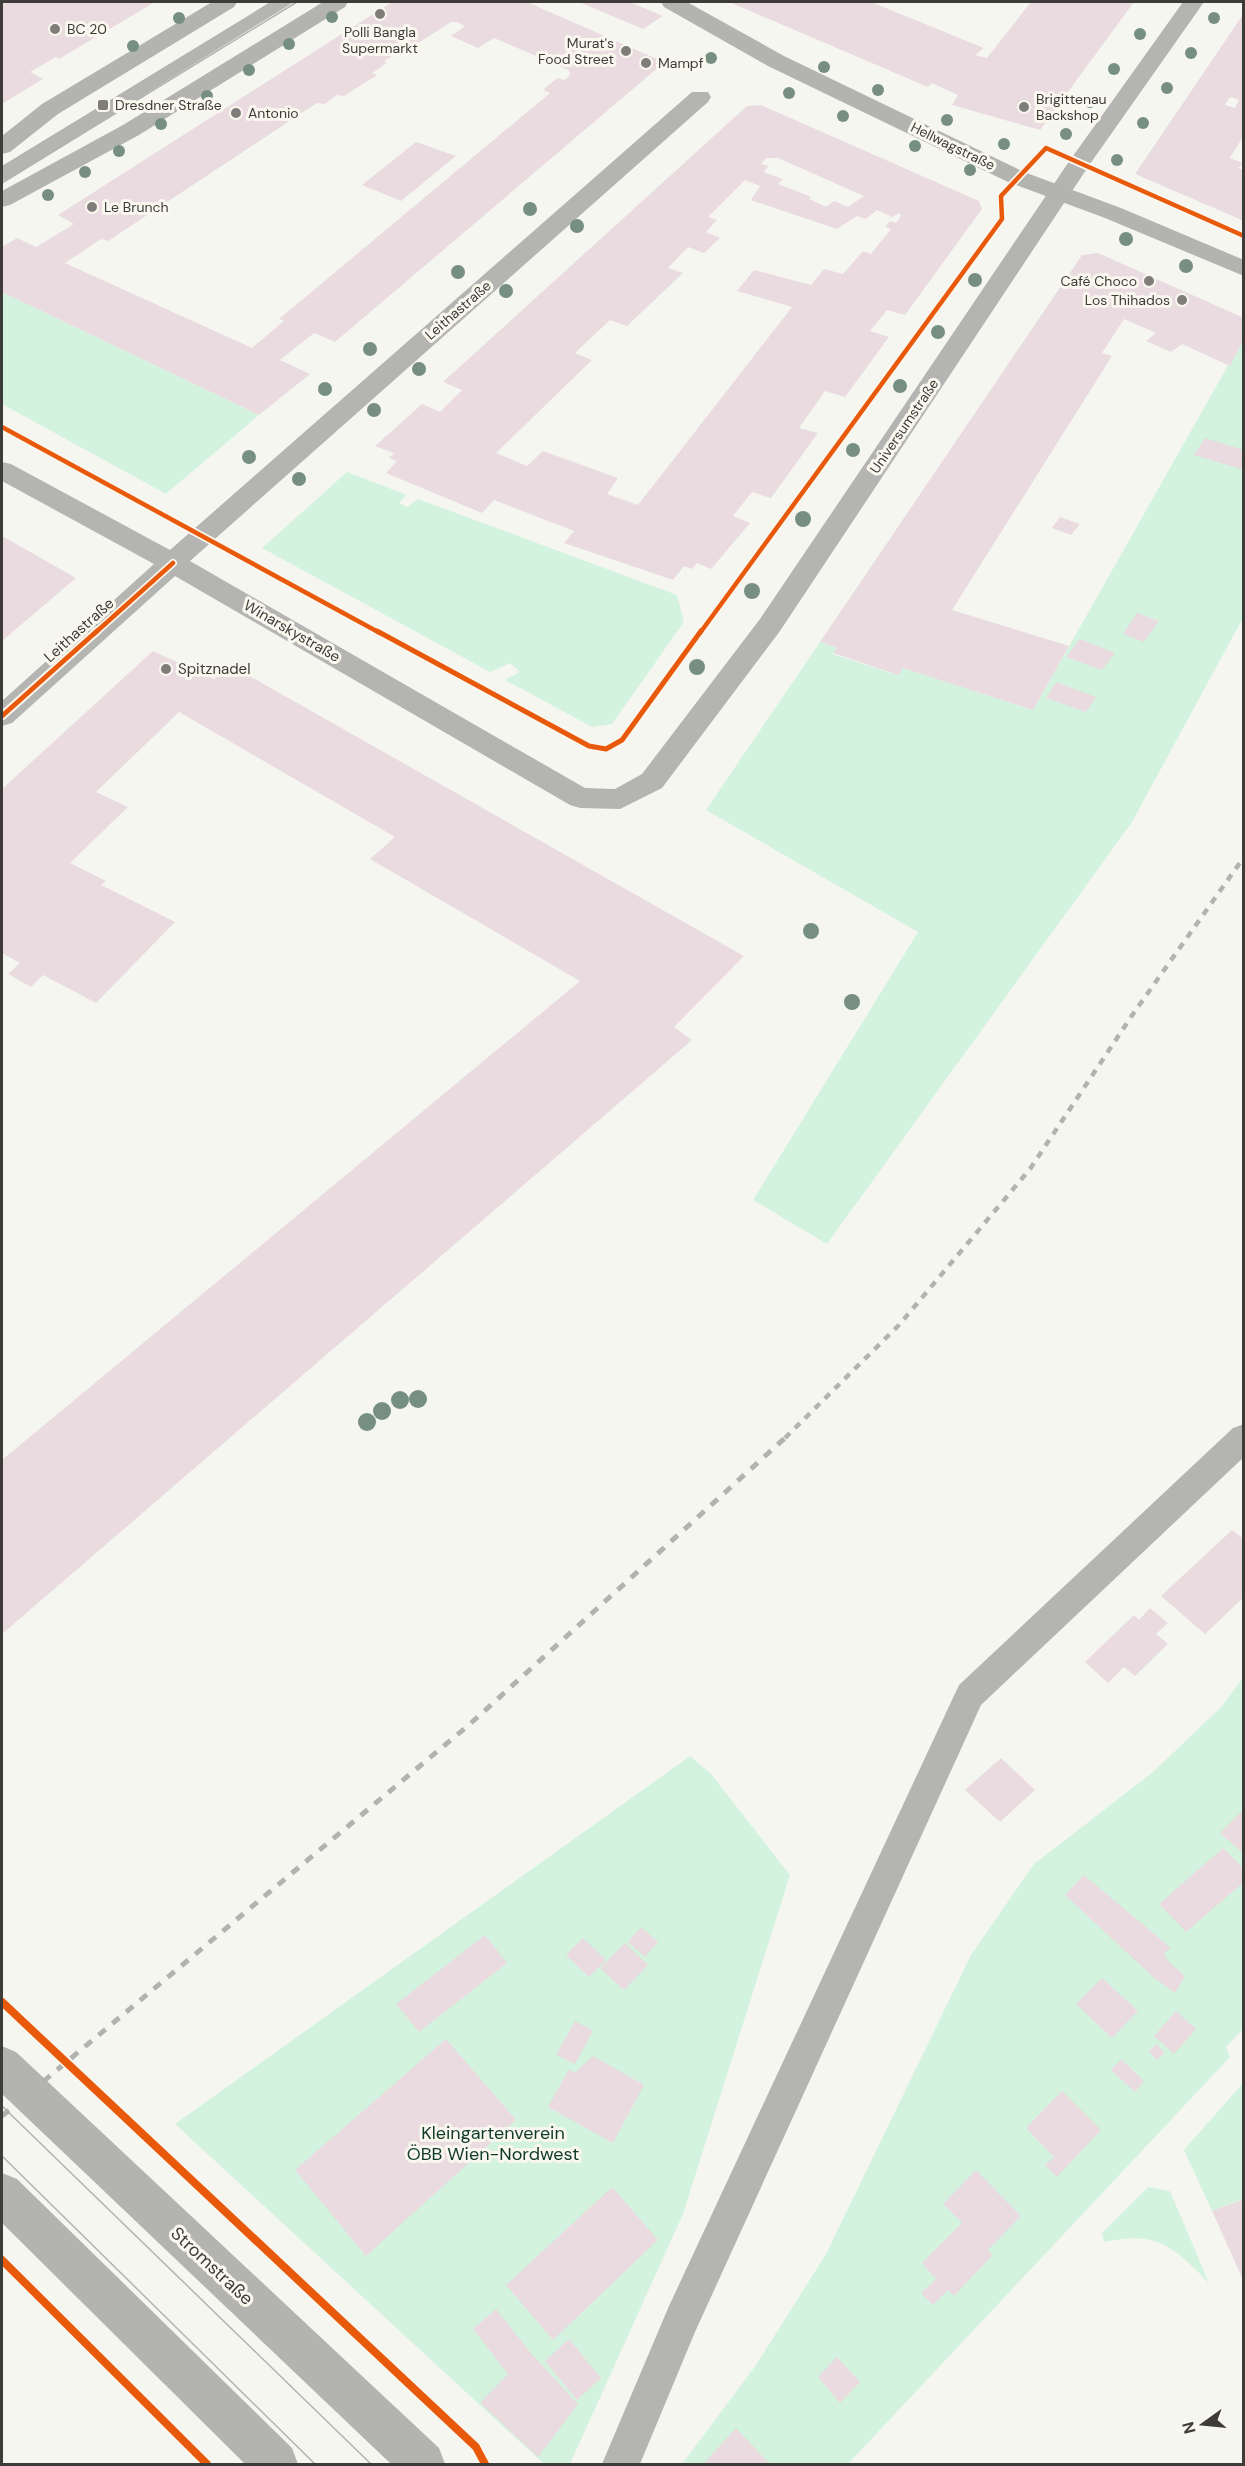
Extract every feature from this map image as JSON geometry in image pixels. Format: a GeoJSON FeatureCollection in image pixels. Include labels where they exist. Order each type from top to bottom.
{"type":"FeatureCollection","features":[{"type":"Feature","properties":{"kind":"main road"},"geometry":{"type":"LineString","coordinates":[[2,147],[50,109],[226,2]]}},
{"type":"Feature","properties":{"kind":"main road"},"geometry":{"type":"LineString","coordinates":[[2,200],[131,130],[337,2]]}},
{"type":"Feature","properties":{"kind":"main road","name":"Hellwagstraße"},"geometry":{"type":"LineString","coordinates":[[672,2],[776,61],[1016,177],[1244,269]]}},
{"type":"Feature","properties":{"kind":"main road","name":"Stromstraße"},"geometry":{"type":"LineString","coordinates":[[2,2066],[423,2464]]}},
{"type":"Feature","properties":{"kind":"main road"},"geometry":{"type":"LineString","coordinates":[[2,2194],[276,2464]]}},
{"type":"Feature","properties":{"kind":"street","name":"Universumstraße"},"geometry":{"type":"LineString","coordinates":[[580,798],[620,799],[652,781],[770,625],[1060,194],[1193,2]]}},
{"type":"Feature","properties":{"kind":"street","name":"Leithastraße"},"geometry":{"type":"LineString","coordinates":[[2,716],[700,97]]}},
{"type":"Feature","properties":{"kind":"street","name":"Winarskystraße"},"geometry":{"type":"LineString","coordinates":[[2,470],[173,562],[580,798]]}},
{"type":"Feature","properties":{"kind":"lane"},"geometry":{"type":"LineString","coordinates":[[2,175],[285,2]]}},
{"type":"Feature","properties":{"kind":"lane"},"geometry":{"type":"LineString","coordinates":[[621,2464],[682,2319],[970,1695],[1244,1437]]}},
{"type":"Feature","properties":{"kind":"green space"},"geometry":{"type":"Polygon","coordinates":[[[2,292],[259,415],[166,494],[2,404],[2,292]]]}},
{"type":"Feature","properties":{"kind":"green space"},"geometry":{"type":"Polygon","coordinates":[[[1243,339],[1243,618],[1132,822],[827,1244],[753,1200],[918,932],[706,810],[820,642],[837,648],[833,654],[897,675],[903,668],[1033,710],[1243,339]]]}},
{"type":"Feature","properties":{"kind":"green space"},"geometry":{"type":"Polygon","coordinates":[[[347,472],[407,495],[399,503],[407,507],[418,499],[677,595],[684,622],[612,724],[592,727],[505,680],[520,672],[510,663],[490,672],[262,548],[347,472]]]}},
{"type":"Feature","properties":{"kind":"green space"},"geometry":{"type":"Polygon","coordinates":[[[1243,1678],[1244,2028],[1226,2047],[1230,2057],[848,2464],[682,2464],[756,2365],[826,2254],[971,1955],[1034,1864],[1153,1772],[1221,1707],[1243,1678]]]}},
{"type":"Feature","properties":{"kind":"green space","name":"Kleingartenverein ÖBB Wien-Nordwest"},"geometry":{"type":"Polygon","coordinates":[[[690,1756],[711,1774],[790,1875],[683,2214],[570,2464],[544,2464],[175,2124],[690,1756]]]}},
{"type":"Feature","properties":{"kind":"green space"},"geometry":{"type":"Polygon","coordinates":[[[1243,2083],[1243,2199],[1212,2211],[1184,2150],[1243,2083]]]}},
{"type":"Feature","properties":{"kind":"green space"},"geometry":{"type":"Polygon","coordinates":[[[1148,2187],[1170,2191],[1209,2283],[1185,2260],[1163,2244],[1138,2238],[1104,2242],[1102,2233],[1148,2187]]]}},
{"type":"Feature","properties":{"kind":"building","name":"BC 20"},"geometry":{"type":"Polygon","coordinates":[[[2,2],[155,2],[59,59],[56,57],[30,72],[43,79],[2,104],[2,2]]]}},
{"type":"Feature","properties":{"kind":"building"},"geometry":{"type":"Polygon","coordinates":[[[392,2],[527,2],[657,59],[660,66],[335,342],[314,333],[280,360],[310,374],[259,415],[2,292],[2,247],[17,238],[36,247],[74,224],[58,215],[392,2]],[[451,22],[398,56],[394,55],[384,61],[387,63],[372,73],[377,75],[344,96],[337,95],[325,104],[317,103],[108,241],[101,239],[65,263],[252,348],[284,321],[279,319],[550,93],[543,90],[557,78],[565,80],[570,75],[569,70],[494,38],[478,48],[451,36],[465,26],[451,22]]]}},
{"type":"Feature","properties":{"kind":"building"},"geometry":{"type":"Polygon","coordinates":[[[579,2],[630,2],[663,16],[643,29],[579,2]]]}},
{"type":"Feature","properties":{"kind":"building"},"geometry":{"type":"Polygon","coordinates":[[[729,2],[871,2],[984,48],[975,55],[987,58],[1031,2],[1134,2],[1040,130],[952,105],[958,95],[932,83],[928,87],[729,2]]]}},
{"type":"Feature","properties":{"kind":"building"},"geometry":{"type":"Polygon","coordinates":[[[1244,13],[1244,135],[1230,158],[1243,163],[1238,168],[1244,170],[1244,221],[1135,174],[1244,13]],[[1230,97],[1225,105],[1235,108],[1239,100],[1230,97]]]}},
{"type":"Feature","properties":{"kind":"building"},"geometry":{"type":"Polygon","coordinates":[[[761,105],[979,201],[982,209],[905,315],[887,310],[870,331],[889,337],[845,397],[825,391],[799,428],[818,433],[771,498],[752,492],[733,516],[750,523],[711,569],[697,563],[692,569],[684,566],[673,580],[564,543],[574,531],[494,500],[482,513],[386,473],[397,461],[389,458],[394,453],[375,446],[422,404],[440,412],[462,390],[443,382],[747,106],[761,105]],[[766,158],[761,164],[769,166],[763,172],[783,179],[778,184],[811,197],[809,199],[826,207],[834,201],[848,207],[864,196],[778,158],[766,158]],[[745,180],[708,217],[717,220],[706,232],[720,238],[704,253],[688,247],[668,268],[683,273],[627,326],[610,320],[575,353],[592,360],[496,453],[527,466],[543,451],[618,478],[607,494],[638,505],[792,307],[737,291],[754,270],[811,285],[824,269],[843,274],[863,251],[871,254],[891,229],[885,227],[890,221],[896,223],[901,216],[899,213],[892,217],[877,210],[866,219],[857,216],[837,229],[751,200],[760,186],[745,180]]]}},
{"type":"Feature","properties":{"kind":"building"},"geometry":{"type":"Polygon","coordinates":[[[416,142],[456,156],[401,201],[362,185],[416,142]]]}},
{"type":"Feature","properties":{"kind":"building"},"geometry":{"type":"Polygon","coordinates":[[[1098,253],[1244,318],[1244,339],[1230,366],[1182,344],[1171,352],[1146,341],[1156,333],[1124,319],[1102,353],[1112,356],[952,610],[1069,646],[1033,710],[903,668],[898,675],[833,653],[837,648],[820,642],[1082,255],[1098,253]]]}},
{"type":"Feature","properties":{"kind":"building"},"geometry":{"type":"Polygon","coordinates":[[[1205,438],[1244,450],[1244,470],[1194,455],[1205,438]]]}},
{"type":"Feature","properties":{"kind":"building"},"geometry":{"type":"Polygon","coordinates":[[[1060,517],[1080,524],[1071,535],[1052,528],[1060,517]]]}},
{"type":"Feature","properties":{"kind":"building"},"geometry":{"type":"Polygon","coordinates":[[[2,536],[76,578],[2,641],[2,536]]]}},
{"type":"Feature","properties":{"kind":"building"},"geometry":{"type":"Polygon","coordinates":[[[1137,613],[1159,621],[1144,642],[1123,634],[1137,613]]]}},
{"type":"Feature","properties":{"kind":"building"},"geometry":{"type":"Polygon","coordinates":[[[1080,639],[1115,653],[1102,670],[1066,657],[1080,639]]]}},
{"type":"Feature","properties":{"kind":"building"},"geometry":{"type":"Polygon","coordinates":[[[153,651],[214,679],[230,665],[744,956],[674,1027],[692,1040],[2,1634],[2,1460],[580,981],[370,859],[395,837],[179,712],[96,792],[128,807],[70,863],[106,881],[101,885],[175,922],[96,1003],[43,975],[31,987],[8,974],[20,963],[2,953],[2,789],[153,651]]]}},
{"type":"Feature","properties":{"kind":"building"},"geometry":{"type":"Polygon","coordinates":[[[1056,682],[1096,697],[1086,712],[1046,698],[1056,682]]]}},
{"type":"Feature","properties":{"kind":"building"},"geometry":{"type":"Polygon","coordinates":[[[1232,1530],[1244,1539],[1244,1597],[1205,1634],[1161,1596],[1232,1530]]]}},
{"type":"Feature","properties":{"kind":"building"},"geometry":{"type":"Polygon","coordinates":[[[1150,1608],[1168,1623],[1156,1634],[1168,1644],[1135,1676],[1124,1667],[1108,1683],[1085,1662],[1134,1615],[1139,1620],[1150,1608]]]}},
{"type":"Feature","properties":{"kind":"building"},"geometry":{"type":"Polygon","coordinates":[[[1001,1758],[1035,1790],[1000,1822],[965,1790],[1001,1758]]]}},
{"type":"Feature","properties":{"kind":"building"},"geometry":{"type":"Polygon","coordinates":[[[1244,1809],[1244,1854],[1220,1833],[1244,1809]]]}},
{"type":"Feature","properties":{"kind":"building"},"geometry":{"type":"Polygon","coordinates":[[[1223,1848],[1244,1869],[1244,1882],[1186,1932],[1159,1904],[1223,1848]]]}},
{"type":"Feature","properties":{"kind":"building"},"geometry":{"type":"Polygon","coordinates":[[[1084,1875],[1171,1948],[1164,1953],[1168,1961],[1185,1976],[1175,1993],[1153,1977],[1065,1895],[1084,1875]]]}},
{"type":"Feature","properties":{"kind":"building"},"geometry":{"type":"Polygon","coordinates":[[[641,1927],[658,1942],[645,1957],[628,1942],[641,1927]]]}},
{"type":"Feature","properties":{"kind":"building"},"geometry":{"type":"Polygon","coordinates":[[[485,1935],[507,1963],[419,2032],[396,2004],[485,1935]]]}},
{"type":"Feature","properties":{"kind":"building"},"geometry":{"type":"Polygon","coordinates":[[[583,1938],[606,1960],[589,1977],[566,1955],[583,1938]]]}},
{"type":"Feature","properties":{"kind":"building"},"geometry":{"type":"Polygon","coordinates":[[[625,1943],[648,1965],[624,1990],[600,1968],[625,1943]]]}},
{"type":"Feature","properties":{"kind":"building"},"geometry":{"type":"Polygon","coordinates":[[[1102,1978],[1138,2011],[1112,2038],[1076,2004],[1102,1978]]]}},
{"type":"Feature","properties":{"kind":"building"},"geometry":{"type":"Polygon","coordinates":[[[1176,2011],[1196,2029],[1174,2054],[1154,2036],[1176,2011]]]}},
{"type":"Feature","properties":{"kind":"building"},"geometry":{"type":"Polygon","coordinates":[[[575,2021],[593,2031],[575,2064],[556,2055],[575,2021]]]}},
{"type":"Feature","properties":{"kind":"building"},"geometry":{"type":"Polygon","coordinates":[[[446,2039],[516,2120],[366,2256],[295,2170],[446,2039]]]}},
{"type":"Feature","properties":{"kind":"building"},"geometry":{"type":"Polygon","coordinates":[[[1157,2044],[1165,2053],[1157,2060],[1149,2051],[1157,2044]]]}},
{"type":"Feature","properties":{"kind":"building"},"geometry":{"type":"Polygon","coordinates":[[[593,2056],[644,2085],[613,2143],[548,2107],[569,2069],[574,2073],[593,2056]]]}},
{"type":"Feature","properties":{"kind":"building"},"geometry":{"type":"Polygon","coordinates":[[[1121,2059],[1144,2081],[1135,2092],[1111,2070],[1121,2059]]]}},
{"type":"Feature","properties":{"kind":"building"},"geometry":{"type":"Polygon","coordinates":[[[1062,2091],[1101,2130],[1057,2177],[1045,2165],[1054,2157],[1026,2128],[1062,2091]]]}},
{"type":"Feature","properties":{"kind":"building"},"geometry":{"type":"Polygon","coordinates":[[[976,2170],[1021,2216],[988,2250],[993,2255],[954,2296],[948,2290],[933,2305],[921,2293],[936,2279],[922,2263],[962,2223],[943,2204],[976,2170]]]}},
{"type":"Feature","properties":{"kind":"building"},"geometry":{"type":"Polygon","coordinates":[[[612,2187],[658,2240],[553,2340],[506,2285],[612,2187]]]}},
{"type":"Feature","properties":{"kind":"building"},"geometry":{"type":"Polygon","coordinates":[[[1244,2199],[1244,2282],[1212,2211],[1244,2199]]]}},
{"type":"Feature","properties":{"kind":"building"},"geometry":{"type":"Polygon","coordinates":[[[496,2309],[530,2352],[578,2404],[538,2457],[480,2403],[508,2374],[473,2329],[496,2309]]]}},
{"type":"Feature","properties":{"kind":"building"},"geometry":{"type":"Polygon","coordinates":[[[569,2339],[601,2378],[577,2400],[545,2361],[569,2339]]]}},
{"type":"Feature","properties":{"kind":"building"},"geometry":{"type":"Polygon","coordinates":[[[837,2357],[860,2382],[840,2403],[818,2377],[837,2357]]]}},
{"type":"Feature","properties":{"kind":"building"},"geometry":{"type":"Polygon","coordinates":[[[736,2428],[770,2464],[704,2463],[736,2428]]]}},
{"type":"Feature","properties":{"kind":"tram line"},"geometry":{"type":"LineString","coordinates":[[2,167],[272,2]]}},
{"type":"Feature","properties":{"kind":"tram line"},"geometry":{"type":"LineString","coordinates":[[2,183],[297,2]]}},
{"type":"Feature","properties":{"kind":"tram line"},"geometry":{"type":"LineString","coordinates":[[2,2106],[371,2464]]}},
{"type":"Feature","properties":{"kind":"tram line"},"geometry":{"type":"LineString","coordinates":[[2,2156],[315,2464]]}},
{"type":"Feature","properties":{"kind":"railway"},"geometry":{"type":"LineString","coordinates":[[785,1438],[899,1325],[1030,1169],[1133,1014],[1244,857]]}},
{"type":"Feature","properties":{"kind":"railway"},"geometry":{"type":"LineString","coordinates":[[2,2116],[470,1724],[786,1437]]}},
{"type":"Feature","properties":{"kind":"cycle path"},"geometry":{"type":"LineString","coordinates":[[2,427],[589,746],[606,749],[622,740],[1002,219],[1001,196],[1016,177],[1046,148],[1244,236]]}},
{"type":"Feature","properties":{"kind":"cycle path"},"geometry":{"type":"LineString","coordinates":[[2,716],[173,563]]}},
{"type":"Feature","properties":{"kind":"cycle path"},"geometry":{"type":"LineString","coordinates":[[2,2002],[476,2447],[485,2464]]}},
{"type":"Feature","properties":{"kind":"cycle path"},"geometry":{"type":"LineString","coordinates":[[2,2260],[207,2464]]}},
{"type":"Feature","properties":{"kind":"place","name":"Polli Bangla Supermarkt"},"geometry":{"type":"Point","coordinates":[380,14]}},
{"type":"Feature","properties":{"kind":"place","name":"BC 20"},"geometry":{"type":"Point","coordinates":[55,29]}},
{"type":"Feature","properties":{"kind":"place","name":"Murat's Food Street"},"geometry":{"type":"Point","coordinates":[626,51]}},
{"type":"Feature","properties":{"kind":"place","name":"Mampf"},"geometry":{"type":"Point","coordinates":[646,63]}},
{"type":"Feature","properties":{"kind":"place","name":"Dresdner Straße"},"geometry":{"type":"Point","coordinates":[103,105]}},
{"type":"Feature","properties":{"kind":"place","name":"Brigittenau Backshop"},"geometry":{"type":"Point","coordinates":[1024,107]}},
{"type":"Feature","properties":{"kind":"place","name":"Antonio"},"geometry":{"type":"Point","coordinates":[236,113]}},
{"type":"Feature","properties":{"kind":"place","name":"Le Brunch"},"geometry":{"type":"Point","coordinates":[92,207]}},
{"type":"Feature","properties":{"kind":"place","name":"Café Choco"},"geometry":{"type":"Point","coordinates":[1149,281]}},
{"type":"Feature","properties":{"kind":"place","name":"Los Thihados"},"geometry":{"type":"Point","coordinates":[1182,300]}},
{"type":"Feature","properties":{"kind":"place","name":"Spitznadel"},"geometry":{"type":"Point","coordinates":[166,669]}}]}
